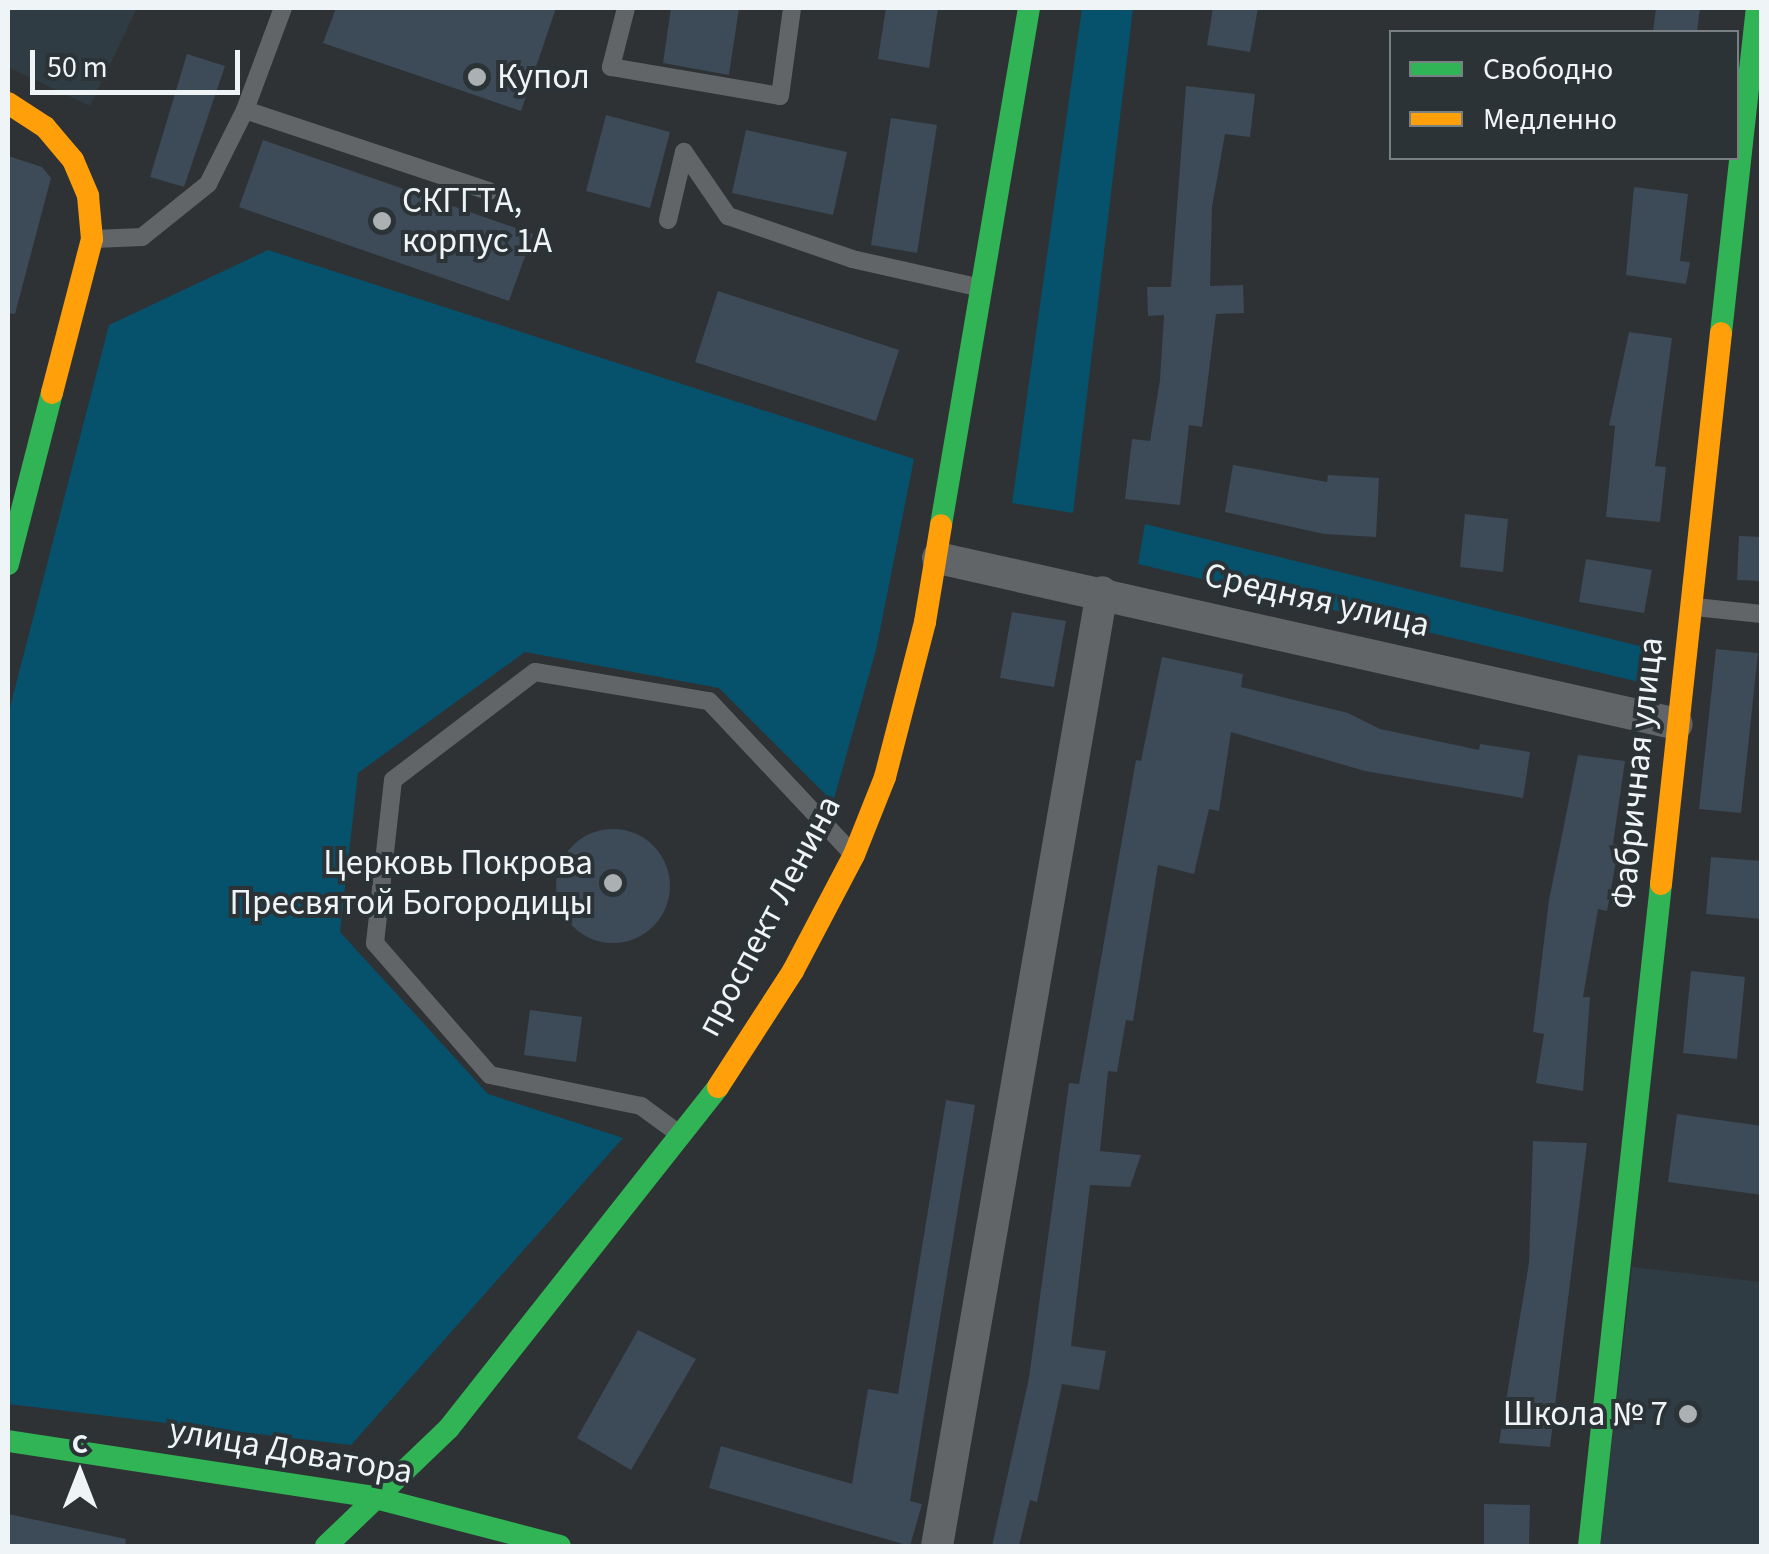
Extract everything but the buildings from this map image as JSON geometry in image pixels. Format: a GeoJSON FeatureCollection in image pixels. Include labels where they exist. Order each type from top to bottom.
{"type":"FeatureCollection","features":[{"type":"Feature","properties":{"kind":"street","name":"проспект Ленина"},"geometry":{"type":"LineString","coordinates":[[326,1546],[372,1497],[449,1428],[684,1137],[793,971],[854,855],[910,693],[938,558],[1029,8]]}},
{"type":"Feature","properties":{"kind":"street","name":"Фабричная улица"},"geometry":{"type":"LineString","coordinates":[[1589,1546],[1757,8]]}},
{"type":"Feature","properties":{"kind":"street"},"geometry":{"type":"LineString","coordinates":[[8,104],[45,127],[73,160],[88,196],[92,239],[8,564]]}},
{"type":"Feature","properties":{"kind":"street","name":"Средняя улица"},"geometry":{"type":"LineString","coordinates":[[938,558],[1677,724]]}},
{"type":"Feature","properties":{"kind":"street"},"geometry":{"type":"LineString","coordinates":[[937,1546],[1102,592]]}},
{"type":"Feature","properties":{"kind":"street","name":"улица Доватора"},"geometry":{"type":"LineString","coordinates":[[8,1440],[372,1497],[560,1546]]}},
{"type":"Feature","properties":{"kind":"lane"},"geometry":{"type":"LineString","coordinates":[[92,239],[142,237],[208,184],[245,110],[283,8]]}},
{"type":"Feature","properties":{"kind":"lane"},"geometry":{"type":"LineString","coordinates":[[626,8],[611,67],[780,96],[792,8]]}},
{"type":"Feature","properties":{"kind":"lane"},"geometry":{"type":"LineString","coordinates":[[245,110],[489,191]]}},
{"type":"Feature","properties":{"kind":"lane"},"geometry":{"type":"LineString","coordinates":[[668,220],[684,152],[728,216],[852,259],[983,288]]}},
{"type":"Feature","properties":{"kind":"lane"},"geometry":{"type":"LineString","coordinates":[[1690,606],[1762,614]]}},
{"type":"Feature","properties":{"kind":"lane"},"geometry":{"type":"LineString","coordinates":[[684,1137],[641,1106],[490,1075],[375,943],[394,780],[535,672],[709,701],[854,855]]}},
{"type":"Feature","properties":{"kind":"shaded area"},"geometry":{"type":"Polygon","coordinates":[[[8,8],[137,8],[90,106],[8,67],[8,8]]]}},
{"type":"Feature","properties":{"kind":"shaded area"},"geometry":{"type":"Polygon","coordinates":[[[1082,8],[1133,8],[1073,513],[1012,503],[1082,8]]]}},
{"type":"Feature","properties":{"kind":"shaded area"},"geometry":{"type":"Polygon","coordinates":[[[268,250],[914,459],[876,650],[833,802],[719,688],[525,652],[358,773],[340,932],[488,1094],[623,1138],[351,1445],[8,1404],[8,715],[109,325],[268,250]]]}},
{"type":"Feature","properties":{"kind":"shaded area"},"geometry":{"type":"Polygon","coordinates":[[[1145,524],[1656,650],[1652,685],[1138,564],[1145,524]]]}},
{"type":"Feature","properties":{"kind":"shaded area","name":"Школа № 7"},"geometry":{"type":"Polygon","coordinates":[[[1632,1267],[1761,1282],[1761,1546],[1600,1546],[1632,1267]]]}},
{"type":"Feature","properties":{"kind":"traffic: fast"},"geometry":{"type":"LineString","coordinates":[[941,525],[1029,8]]}},
{"type":"Feature","properties":{"kind":"traffic: fast"},"geometry":{"type":"LineString","coordinates":[[1721,333],[1757,8]]}},
{"type":"Feature","properties":{"kind":"traffic: fast"},"geometry":{"type":"LineString","coordinates":[[8,564],[52,393]]}},
{"type":"Feature","properties":{"kind":"traffic: fast"},"geometry":{"type":"LineString","coordinates":[[1589,1546],[1661,884]]}},
{"type":"Feature","properties":{"kind":"traffic: fast"},"geometry":{"type":"LineString","coordinates":[[326,1546],[449,1428],[718,1087]]}},
{"type":"Feature","properties":{"kind":"traffic: fast"},"geometry":{"type":"LineString","coordinates":[[8,1441],[372,1497],[560,1546]]}},
{"type":"Feature","properties":{"kind":"traffic: slow"},"geometry":{"type":"LineString","coordinates":[[8,103],[45,127],[73,160],[88,196],[92,239],[52,393]]}},
{"type":"Feature","properties":{"kind":"traffic: slow"},"geometry":{"type":"LineString","coordinates":[[1661,884],[1721,333]]}},
{"type":"Feature","properties":{"kind":"traffic: slow"},"geometry":{"type":"LineString","coordinates":[[718,1087],[793,971],[854,855],[885,777],[925,622],[941,525]]}},
{"type":"Feature","properties":{"kind":"place","name":"Купол"},"geometry":{"type":"Point","coordinates":[477,77]}},
{"type":"Feature","properties":{"kind":"place","name":"СКГГТА, корпус 1А"},"geometry":{"type":"Point","coordinates":[382,221]}},
{"type":"Feature","properties":{"kind":"place","name":"Церковь Покрова Пресвятой Богородицы"},"geometry":{"type":"Point","coordinates":[613,883]}},
{"type":"Feature","properties":{"kind":"place","name":"Школа № 7"},"geometry":{"type":"Point","coordinates":[1688,1414]}}]}
